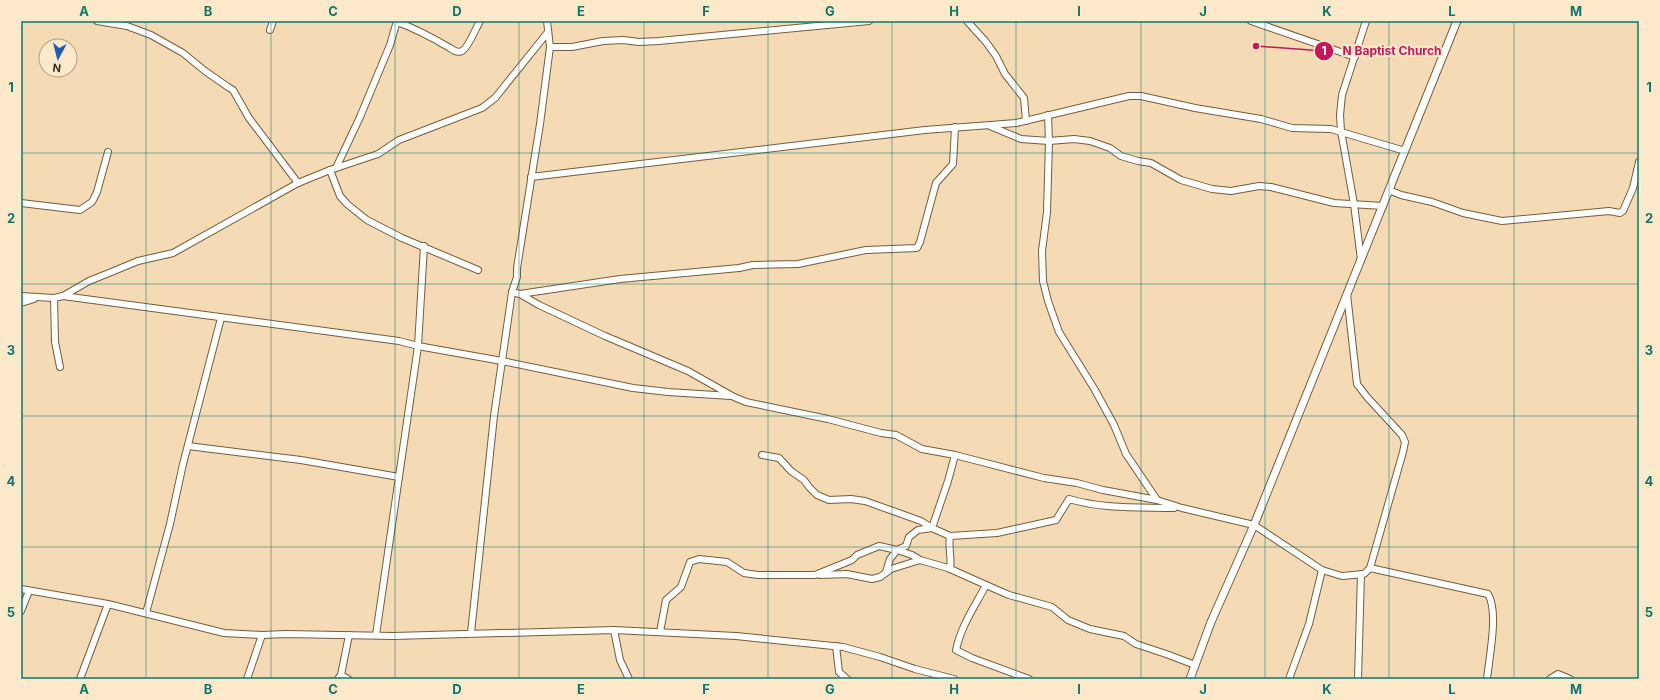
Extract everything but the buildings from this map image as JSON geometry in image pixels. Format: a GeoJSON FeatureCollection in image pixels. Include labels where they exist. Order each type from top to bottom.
{"type":"FeatureCollection","features":[{"type":"Feature","properties":{"kind":"street"},"geometry":{"type":"LineString","coordinates":[[97,21],[127,26],[151,35],[183,53],[205,71],[233,90],[249,118],[298,183]]}},
{"type":"Feature","properties":{"kind":"street"},"geometry":{"type":"LineString","coordinates":[[270,30],[273,21]]}},
{"type":"Feature","properties":{"kind":"street"},"geometry":{"type":"LineString","coordinates":[[478,270],[402,238],[367,220],[355,211],[340,196],[333,169],[360,117],[390,45],[397,22],[430,35],[454,51],[459,52],[466,46],[480,21]]}},
{"type":"Feature","properties":{"kind":"street"},"geometry":{"type":"LineString","coordinates":[[471,633],[487,475],[502,361],[512,292],[517,277],[517,268],[540,124],[550,46],[547,21]]}},
{"type":"Feature","properties":{"kind":"street"},"geometry":{"type":"LineString","coordinates":[[550,46],[572,47],[603,41],[623,40],[639,42],[667,41],[869,21]]}},
{"type":"Feature","properties":{"kind":"street"},"geometry":{"type":"LineString","coordinates":[[967,21],[986,42],[996,56],[1005,74],[1024,98],[1026,121]]}},
{"type":"Feature","properties":{"kind":"street"},"geometry":{"type":"LineString","coordinates":[[1251,21],[1354,57]]}},
{"type":"Feature","properties":{"kind":"street"},"geometry":{"type":"LineString","coordinates":[[1361,260],[1354,204],[1341,131],[1340,115],[1342,95],[1366,21]]}},
{"type":"Feature","properties":{"kind":"street"},"geometry":{"type":"LineString","coordinates":[[1190,679],[1211,622],[1254,525],[1457,21]]}},
{"type":"Feature","properties":{"kind":"street"},"geometry":{"type":"LineString","coordinates":[[21,296],[54,298],[63,296],[89,281],[138,261],[173,253],[298,183],[333,169],[378,154],[399,140],[454,120],[489,104],[548,32]]}},
{"type":"Feature","properties":{"kind":"street"},"geometry":{"type":"LineString","coordinates":[[531,177],[955,127],[988,126],[1026,121],[1129,96],[1141,96],[1195,108],[1261,119],[1292,128],[1322,128],[1341,131],[1405,151]]}},
{"type":"Feature","properties":{"kind":"street"},"geometry":{"type":"LineString","coordinates":[[1048,115],[1049,141],[1047,212],[1042,251],[1043,282],[1048,301],[1059,332],[1071,354],[1095,390],[1114,425],[1126,454],[1157,500]]}},
{"type":"Feature","properties":{"kind":"street"},"geometry":{"type":"LineString","coordinates":[[988,126],[1021,139],[1049,141],[1074,139],[1090,142],[1110,148],[1121,156],[1151,163],[1181,180],[1212,189],[1231,191],[1259,186],[1271,187],[1328,202],[1383,206]]}},
{"type":"Feature","properties":{"kind":"street"},"geometry":{"type":"LineString","coordinates":[[520,294],[652,276],[739,268],[752,265],[798,264],[866,250],[917,248],[936,183],[953,164],[955,127]]}},
{"type":"Feature","properties":{"kind":"street"},"geometry":{"type":"LineString","coordinates":[[21,203],[80,210],[92,202],[97,192],[108,152]]}},
{"type":"Feature","properties":{"kind":"street"},"geometry":{"type":"LineString","coordinates":[[1389,190],[1401,195],[1432,202],[1463,213],[1502,221],[1620,212],[1623,211],[1634,188],[1639,162]]}},
{"type":"Feature","properties":{"kind":"street"},"geometry":{"type":"LineString","coordinates":[[376,635],[418,346],[424,246]]}},
{"type":"Feature","properties":{"kind":"street"},"geometry":{"type":"LineString","coordinates":[[512,292],[520,294],[539,305],[598,333],[688,371],[746,402],[828,418],[881,433],[896,435],[922,449],[955,454],[1044,478],[1077,483],[1103,490],[1157,500],[1182,508],[1254,525],[1322,570],[1342,576],[1364,574],[1370,568],[1405,442],[1402,435],[1357,384],[1347,294]]}},
{"type":"Feature","properties":{"kind":"street"},"geometry":{"type":"LineString","coordinates":[[63,296],[399,341],[633,388],[668,392],[734,396]]}},
{"type":"Feature","properties":{"kind":"street"},"geometry":{"type":"LineString","coordinates":[[21,303],[36,298]]}},
{"type":"Feature","properties":{"kind":"street"},"geometry":{"type":"LineString","coordinates":[[54,298],[55,342],[60,367]]}},
{"type":"Feature","properties":{"kind":"street"},"geometry":{"type":"LineString","coordinates":[[146,613],[170,524],[188,446],[221,318]]}},
{"type":"Feature","properties":{"kind":"street"},"geometry":{"type":"LineString","coordinates":[[188,446],[290,458],[399,477]]}},
{"type":"Feature","properties":{"kind":"street"},"geometry":{"type":"LineString","coordinates":[[932,528],[948,481],[955,454]]}},
{"type":"Feature","properties":{"kind":"street"},"geometry":{"type":"LineString","coordinates":[[762,455],[779,458],[791,471],[804,480],[817,495],[829,500],[851,499],[871,503],[921,521],[950,536],[997,533],[1056,520],[1069,499],[1085,504],[1182,508]]}},
{"type":"Feature","properties":{"kind":"street"},"geometry":{"type":"LineString","coordinates":[[886,572],[890,559],[897,550],[906,546],[909,537],[918,530],[932,528]]}},
{"type":"Feature","properties":{"kind":"street"},"geometry":{"type":"LineString","coordinates":[[950,536],[949,543],[952,557],[950,569]]}},
{"type":"Feature","properties":{"kind":"street"},"geometry":{"type":"LineString","coordinates":[[815,575],[852,560],[857,555],[879,546],[897,550],[912,555],[920,560],[950,569],[1008,595],[1052,607],[1068,620],[1090,629],[1124,636],[1136,644],[1195,665]]}},
{"type":"Feature","properties":{"kind":"street"},"geometry":{"type":"LineString","coordinates":[[660,632],[666,600],[681,587],[688,565],[699,559],[727,562],[744,573],[758,575],[847,574],[872,579],[880,577],[886,572],[920,560]]}},
{"type":"Feature","properties":{"kind":"street"},"geometry":{"type":"LineString","coordinates":[[1370,568],[1488,594],[1491,600],[1493,622],[1487,679]]}},
{"type":"Feature","properties":{"kind":"street"},"geometry":{"type":"LineString","coordinates":[[1289,679],[1309,624],[1322,570]]}},
{"type":"Feature","properties":{"kind":"street"},"geometry":{"type":"LineString","coordinates":[[1358,679],[1361,574]]}},
{"type":"Feature","properties":{"kind":"street"},"geometry":{"type":"LineString","coordinates":[[986,585],[958,639],[956,650],[972,658],[1029,679]]}},
{"type":"Feature","properties":{"kind":"street"},"geometry":{"type":"LineString","coordinates":[[21,589],[108,604],[190,626],[224,633],[262,635],[393,636],[614,630],[736,636],[836,646],[880,657],[915,669],[954,679]]}},
{"type":"Feature","properties":{"kind":"street"},"geometry":{"type":"LineString","coordinates":[[21,611],[29,591]]}},
{"type":"Feature","properties":{"kind":"street"},"geometry":{"type":"LineString","coordinates":[[80,679],[108,604]]}},
{"type":"Feature","properties":{"kind":"street"},"geometry":{"type":"LineString","coordinates":[[614,630],[620,660],[629,679]]}},
{"type":"Feature","properties":{"kind":"street"},"geometry":{"type":"LineString","coordinates":[[247,679],[262,635]]}},
{"type":"Feature","properties":{"kind":"street"},"geometry":{"type":"LineString","coordinates":[[348,679],[339,677],[349,635]]}},
{"type":"Feature","properties":{"kind":"street"},"geometry":{"type":"LineString","coordinates":[[836,646],[839,672],[847,679]]}},
{"type":"Feature","properties":{"kind":"street"},"geometry":{"type":"LineString","coordinates":[[1550,679],[1558,674],[1570,679]]}},
{"type":"Feature","properties":{"kind":"place","name":"N Baptist Church"},"geometry":{"type":"Point","coordinates":[1256,46]}}]}
